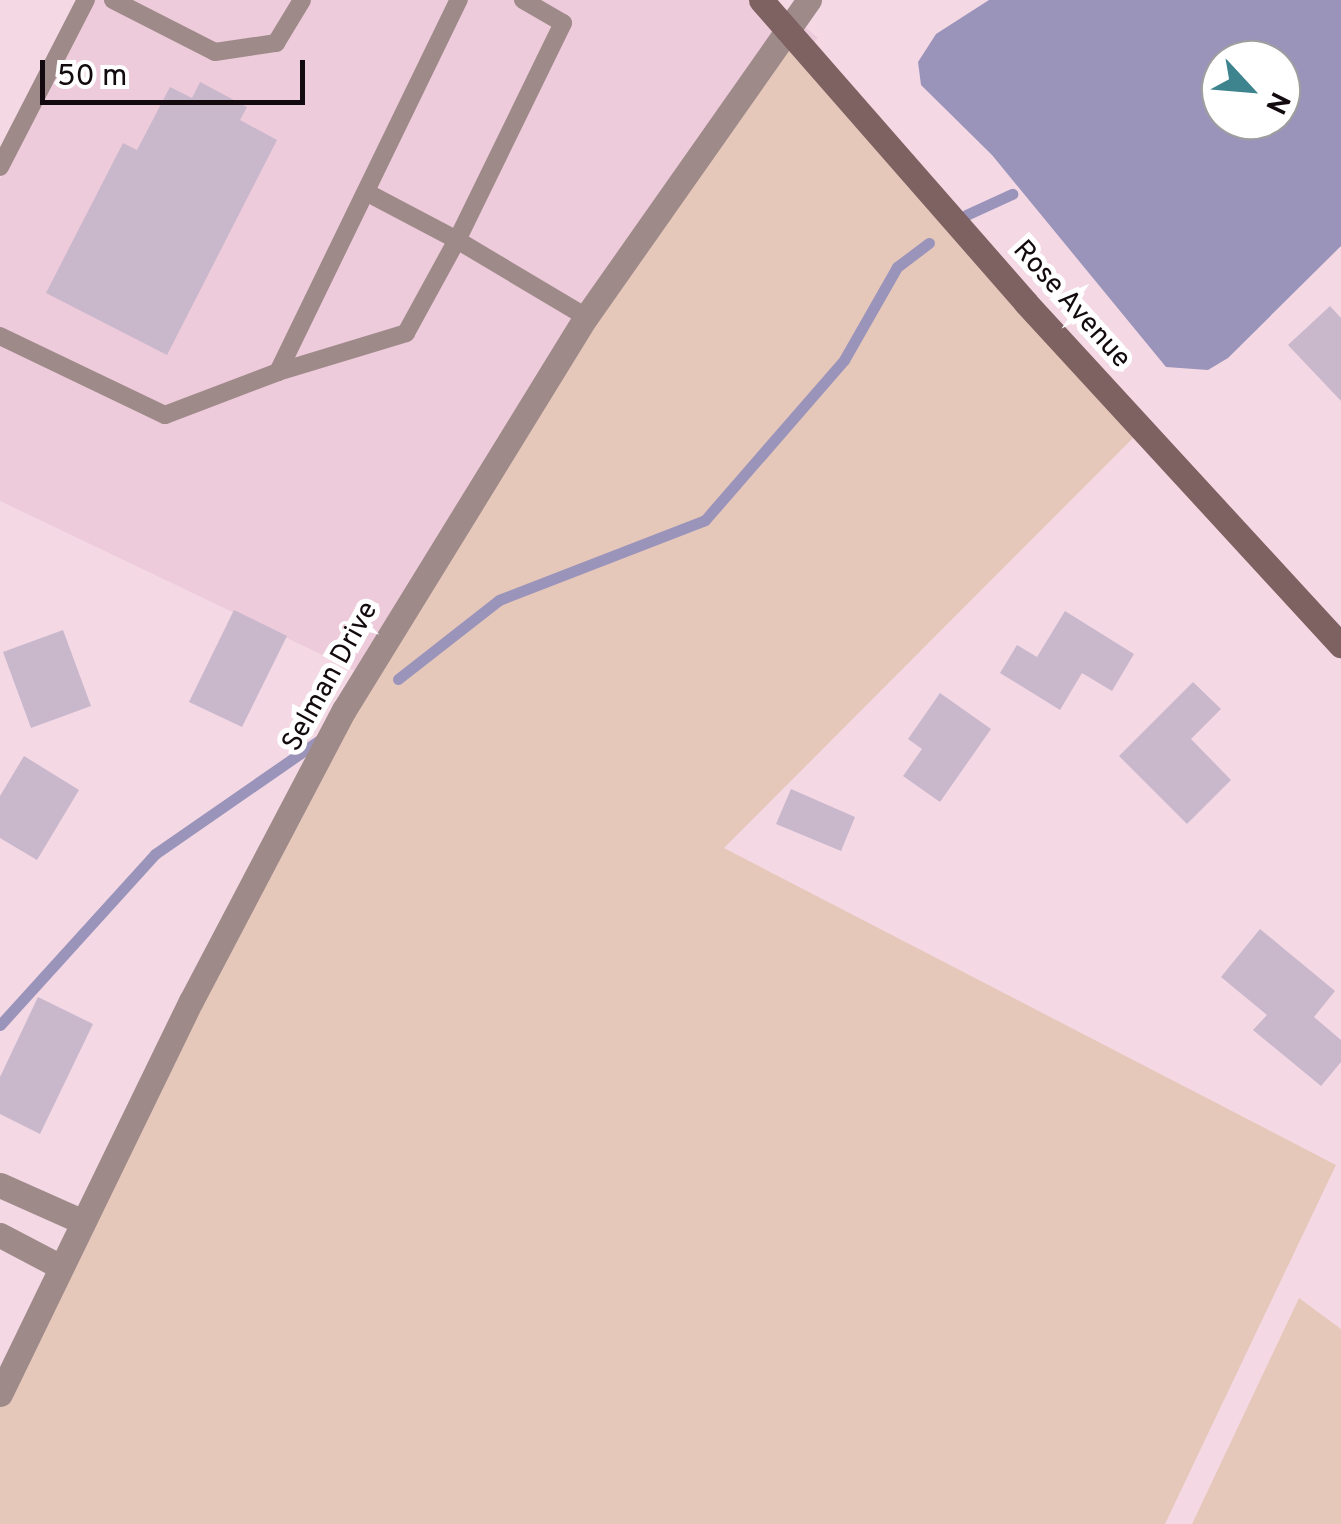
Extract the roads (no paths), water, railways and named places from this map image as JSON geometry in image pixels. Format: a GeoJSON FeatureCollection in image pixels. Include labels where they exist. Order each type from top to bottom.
{"type":"FeatureCollection","features":[{"type":"Feature","properties":{"kind":"street","name":"Rose Avenue"},"geometry":{"type":"LineString","coordinates":[[761,0],[1026,304],[1341,645]]}},
{"type":"Feature","properties":{"kind":"street","name":"Selman Drive"},"geometry":{"type":"LineString","coordinates":[[0,1394],[82,1222],[344,710],[586,317],[809,0]]}},
{"type":"Feature","properties":{"kind":"street"},"geometry":{"type":"LineString","coordinates":[[0,1185],[82,1222]]}},
{"type":"Feature","properties":{"kind":"street"},"geometry":{"type":"LineString","coordinates":[[0,1234],[61,1267]]}},
{"type":"Feature","properties":{"kind":"lane"},"geometry":{"type":"LineString","coordinates":[[0,166],[86,0]]}},
{"type":"Feature","properties":{"kind":"lane"},"geometry":{"type":"LineString","coordinates":[[113,0],[215,52],[276,43],[302,0]]}},
{"type":"Feature","properties":{"kind":"lane"},"geometry":{"type":"LineString","coordinates":[[278,372],[459,0]]}},
{"type":"Feature","properties":{"kind":"lane"},"geometry":{"type":"LineString","coordinates":[[0,336],[166,415],[278,372],[406,333],[457,240],[563,23],[523,0]]}},
{"type":"Feature","properties":{"kind":"lane"},"geometry":{"type":"LineString","coordinates":[[366,192],[457,240],[586,317]]}},
{"type":"Feature","properties":{"kind":"waterway"},"geometry":{"type":"LineString","coordinates":[[966,215],[1012,194]]}},
{"type":"Feature","properties":{"kind":"waterway"},"geometry":{"type":"LineString","coordinates":[[398,679],[499,600],[705,520],[844,360],[897,267],[929,243]]}},
{"type":"Feature","properties":{"kind":"waterway"},"geometry":{"type":"LineString","coordinates":[[0,1025],[155,854],[321,739]]}}]}
